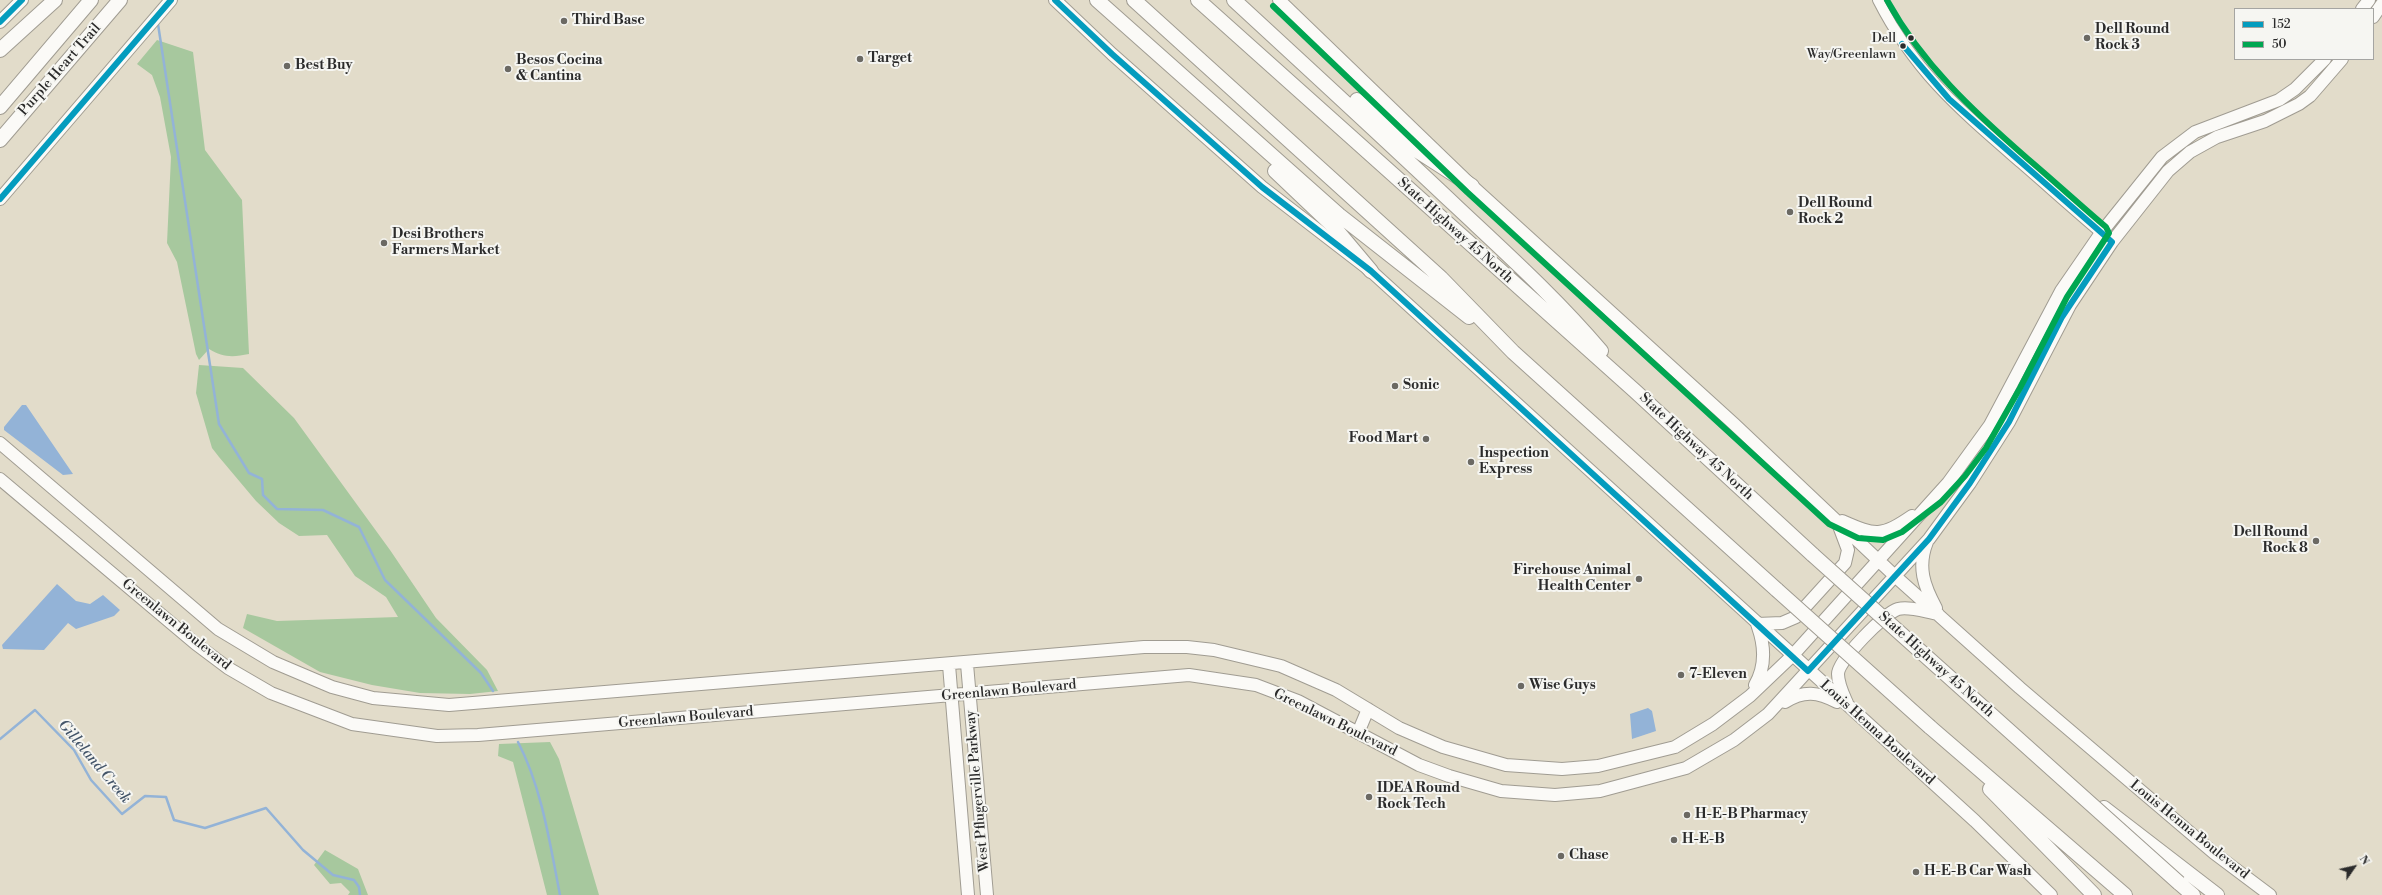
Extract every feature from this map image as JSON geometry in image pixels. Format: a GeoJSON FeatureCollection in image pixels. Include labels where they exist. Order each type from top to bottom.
{"type":"FeatureCollection","features":[{"type":"Feature","properties":{"kind":"highway"},"geometry":{"type":"LineString","coordinates":[[0,50],[55,0]]}},
{"type":"Feature","properties":{"kind":"highway","name":"Purple Heart Trail"},"geometry":{"type":"LineString","coordinates":[[0,107],[91,0]]}},
{"type":"Feature","properties":{"kind":"highway","name":"Purple Heart Trail"},"geometry":{"type":"LineString","coordinates":[[2,139],[120,0]]}},
{"type":"Feature","properties":{"kind":"highway"},"geometry":{"type":"LineString","coordinates":[[1091,0],[1161,63]]}},
{"type":"Feature","properties":{"kind":"highway"},"geometry":{"type":"LineString","coordinates":[[1097,0],[1339,215],[1513,352]]}},
{"type":"Feature","properties":{"kind":"highway"},"geometry":{"type":"LineString","coordinates":[[1134,0],[1289,142],[1441,278],[1513,352],[1930,727],[2125,895]]}},
{"type":"Feature","properties":{"kind":"highway","name":"State Highway 45 North"},"geometry":{"type":"LineString","coordinates":[[1198,0],[1635,391],[1813,555],[2039,757],[2184,878],[2193,895]]}},
{"type":"Feature","properties":{"kind":"highway"},"geometry":{"type":"LineString","coordinates":[[1234,0],[1358,113],[1572,317],[1635,391]]}},
{"type":"Feature","properties":{"kind":"highway"},"geometry":{"type":"LineString","coordinates":[[1245,0],[1266,20]]}},
{"type":"Feature","properties":{"kind":"highway"},"geometry":{"type":"LineString","coordinates":[[1276,30],[1413,148],[1472,186]]}},
{"type":"Feature","properties":{"kind":"highway"},"geometry":{"type":"LineString","coordinates":[[1171,73],[1334,227],[1371,271]]}},
{"type":"Feature","properties":{"kind":"highway"},"geometry":{"type":"LineString","coordinates":[[1930,727],[2094,895]]}},
{"type":"Feature","properties":{"kind":"highway"},"geometry":{"type":"LineString","coordinates":[[2184,878],[2217,895]]}},
{"type":"Feature","properties":{"kind":"main road"},"geometry":{"type":"LineString","coordinates":[[0,22],[22,0]]}},
{"type":"Feature","properties":{"kind":"main road"},"geometry":{"type":"LineString","coordinates":[[0,199],[171,0]]}},
{"type":"Feature","properties":{"kind":"main road","name":"Louis Henna Boulevard"},"geometry":{"type":"LineString","coordinates":[[1055,0],[1112,54],[1262,187],[1371,271],[1756,624],[1975,821],[2051,895]]}},
{"type":"Feature","properties":{"kind":"main road","name":"Louis Henna Boulevard"},"geometry":{"type":"LineString","coordinates":[[1279,0],[1472,186],[1879,561],[2020,688],[2214,853],[2270,895]]}},
{"type":"Feature","properties":{"kind":"main road"},"geometry":{"type":"LineString","coordinates":[[2363,8],[2369,0]]}},
{"type":"Feature","properties":{"kind":"main road"},"geometry":{"type":"LineString","coordinates":[[2374,16],[2382,4]]}},
{"type":"Feature","properties":{"kind":"main road","name":"Greenlawn Boulevard"},"geometry":{"type":"LineString","coordinates":[[0,443],[218,629],[273,662],[332,687],[373,698],[449,706],[967,664],[1144,647],[1188,647],[1214,650],[1281,666],[1336,690],[1399,728],[1452,751],[1506,765],[1562,769],[1598,766],[1675,747],[1713,724],[1750,696],[1792,656],[1879,561],[1962,466],[1990,425],[2061,291],[2101,233],[2162,157],[2195,132],[2215,123],[2279,100],[2295,89],[2324,60]]}},
{"type":"Feature","properties":{"kind":"main road","name":"Greenlawn Boulevard"},"geometry":{"type":"LineString","coordinates":[[0,478],[196,644],[228,668],[271,693],[352,724],[437,736],[478,735],[952,697],[1189,675],[1256,685],[1298,701],[1419,765],[1449,776],[1501,791],[1555,795],[1600,791],[1686,768],[1734,740],[1768,714],[1929,539],[1988,457],[2009,422],[2062,317],[2112,242],[2157,183],[2176,163],[2217,137],[2265,121],[2299,104],[2310,96],[2341,60]]}},
{"type":"Feature","properties":{"kind":"main road"},"geometry":{"type":"LineString","coordinates":[[1988,457],[1994,435],[1990,425]]}},
{"type":"Feature","properties":{"kind":"main road"},"geometry":{"type":"LineString","coordinates":[[1834,518],[1867,532],[1878,533],[1893,529],[1926,506]]}},
{"type":"Feature","properties":{"kind":"main road"},"geometry":{"type":"LineString","coordinates":[[1750,696],[1762,673],[1764,657],[1763,641],[1756,624],[1782,623],[1796,617],[1845,563],[1848,550],[1834,518]]}},
{"type":"Feature","properties":{"kind":"main road"},"geometry":{"type":"LineString","coordinates":[[1929,539],[1924,550],[1922,574],[1925,587],[1939,615]]}},
{"type":"Feature","properties":{"kind":"main road"},"geometry":{"type":"LineString","coordinates":[[1850,709],[1840,689],[1838,673],[1846,658],[1887,614],[1899,609],[1939,615]]}},
{"type":"Feature","properties":{"kind":"main road","name":"West Pflugerville Parkway"},"geometry":{"type":"LineString","coordinates":[[967,664],[986,895]]}},
{"type":"Feature","properties":{"kind":"main road","name":"West Pflugerville Parkway"},"geometry":{"type":"LineString","coordinates":[[949,665],[968,895]]}},
{"type":"Feature","properties":{"kind":"main road"},"geometry":{"type":"LineString","coordinates":[[1768,714],[1797,695],[1811,692],[1825,696],[1850,709]]}},
{"type":"Feature","properties":{"kind":"main road"},"geometry":{"type":"LineString","coordinates":[[1358,733],[1368,709]]}},
{"type":"Feature","properties":{"kind":"street"},"geometry":{"type":"LineString","coordinates":[[1878,0],[1898,38],[1932,82],[1990,136],[2112,242]]}},
{"type":"Feature","properties":{"kind":"green space"},"geometry":{"type":"Polygon","coordinates":[[[157,40],[193,52],[205,150],[242,200],[249,354],[229,356],[219,354],[209,349],[199,360],[196,354],[177,262],[167,243],[171,157],[160,97],[152,75],[137,64],[157,40]]]}},
{"type":"Feature","properties":{"kind":"green space"},"geometry":{"type":"Polygon","coordinates":[[[199,365],[243,368],[294,418],[390,550],[436,618],[487,670],[498,691],[470,694],[420,693],[372,685],[320,672],[243,628],[247,614],[277,621],[398,617],[386,597],[355,576],[327,535],[299,536],[279,523],[256,501],[219,457],[212,448],[196,393],[199,365]]]}},
{"type":"Feature","properties":{"kind":"green space"},"geometry":{"type":"Polygon","coordinates":[[[550,742],[559,759],[599,895],[547,895],[513,762],[498,756],[499,744],[550,742]]]}},
{"type":"Feature","properties":{"kind":"green space"},"geometry":{"type":"Polygon","coordinates":[[[325,850],[358,869],[368,895],[348,895],[350,892],[341,883],[330,884],[314,865],[325,850]]]}},
{"type":"Feature","properties":{"kind":"water"},"geometry":{"type":"Polygon","coordinates":[[[22,405],[26,405],[73,474],[63,475],[4,430],[4,427],[22,405]]]}},
{"type":"Feature","properties":{"kind":"water"},"geometry":{"type":"Polygon","coordinates":[[[57,584],[76,601],[90,604],[103,595],[120,610],[114,616],[76,629],[68,623],[44,650],[3,649],[2,645],[57,584]]]}},
{"type":"Feature","properties":{"kind":"water"},"geometry":{"type":"Polygon","coordinates":[[[1648,708],[1652,711],[1656,731],[1632,739],[1630,714],[1648,708]]]}},
{"type":"Feature","properties":{"kind":"waterway"},"geometry":{"type":"LineString","coordinates":[[158,24],[219,424],[249,473],[262,479],[263,495],[277,509],[323,510],[359,527],[385,580],[481,673],[493,691]]}},
{"type":"Feature","properties":{"kind":"waterway","name":"Gilleland Creek"},"geometry":{"type":"LineString","coordinates":[[0,739],[35,710],[74,750],[91,780],[122,814],[145,796],[166,797],[174,820],[205,828],[266,808],[303,850],[333,875],[354,880],[359,887],[360,895]]}},
{"type":"Feature","properties":{"kind":"waterway"},"geometry":{"type":"LineString","coordinates":[[518,742],[539,797],[549,836],[560,895]]}},
{"type":"Feature","properties":{"kind":"transit line","name":"152"},"geometry":{"type":"LineString","coordinates":[[0,22],[22,0]]}},
{"type":"Feature","properties":{"kind":"transit line","name":"152"},"geometry":{"type":"LineString","coordinates":[[0,199],[171,0]]}},
{"type":"Feature","properties":{"kind":"transit line","name":"152"},"geometry":{"type":"LineString","coordinates":[[1055,0],[1112,54],[1262,187],[1371,271],[1808,671],[1929,539],[1970,483],[2009,422],[2062,317],[2112,242],[1949,99],[1902,44]]}},
{"type":"Feature","properties":{"kind":"transit line","name":"50"},"geometry":{"type":"LineString","coordinates":[[1273,6],[1467,192],[1829,524],[1858,538],[1883,540],[1902,532],[1941,502],[1965,476],[1986,448],[2020,388],[2067,297],[2109,233],[2106,227],[1988,123],[1950,86],[1916,45],[1887,0]]}},
{"type":"Feature","properties":{"kind":"place","name":"Third Base"},"geometry":{"type":"Point","coordinates":[564,21]}},
{"type":"Feature","properties":{"kind":"place","name":"Dell Round Rock 3"},"geometry":{"type":"Point","coordinates":[2087,38]}},
{"type":"Feature","properties":{"kind":"place","name":"Dell Way/Greenlawn"},"geometry":{"type":"Point","coordinates":[1903,46]}},
{"type":"Feature","properties":{"kind":"place","name":"Target"},"geometry":{"type":"Point","coordinates":[860,59]}},
{"type":"Feature","properties":{"kind":"place","name":"Best Buy"},"geometry":{"type":"Point","coordinates":[287,66]}},
{"type":"Feature","properties":{"kind":"place","name":"Besos Cocina & Cantina"},"geometry":{"type":"Point","coordinates":[508,69]}},
{"type":"Feature","properties":{"kind":"place","name":"Dell Round Rock 2"},"geometry":{"type":"Point","coordinates":[1790,212]}},
{"type":"Feature","properties":{"kind":"place","name":"Desi Brothers Farmers Market"},"geometry":{"type":"Point","coordinates":[384,243]}},
{"type":"Feature","properties":{"kind":"place","name":"Sonic"},"geometry":{"type":"Point","coordinates":[1395,386]}},
{"type":"Feature","properties":{"kind":"place","name":"Food Mart"},"geometry":{"type":"Point","coordinates":[1426,439]}},
{"type":"Feature","properties":{"kind":"place","name":"Inspection Express"},"geometry":{"type":"Point","coordinates":[1471,462]}},
{"type":"Feature","properties":{"kind":"place","name":"Dell Round Rock 8"},"geometry":{"type":"Point","coordinates":[2316,541]}},
{"type":"Feature","properties":{"kind":"place","name":"Firehouse Animal Health Center"},"geometry":{"type":"Point","coordinates":[1639,579]}},
{"type":"Feature","properties":{"kind":"place","name":"7-Eleven"},"geometry":{"type":"Point","coordinates":[1681,675]}},
{"type":"Feature","properties":{"kind":"place","name":"Wise Guys"},"geometry":{"type":"Point","coordinates":[1521,686]}},
{"type":"Feature","properties":{"kind":"place","name":"IDEA Round Rock Tech"},"geometry":{"type":"Point","coordinates":[1369,797]}},
{"type":"Feature","properties":{"kind":"place","name":"H-E-B Pharmacy"},"geometry":{"type":"Point","coordinates":[1687,815]}},
{"type":"Feature","properties":{"kind":"place","name":"H-E-B"},"geometry":{"type":"Point","coordinates":[1674,840]}},
{"type":"Feature","properties":{"kind":"place","name":"Chase"},"geometry":{"type":"Point","coordinates":[1561,856]}},
{"type":"Feature","properties":{"kind":"place","name":"H-E-B Car Wash"},"geometry":{"type":"Point","coordinates":[1916,872]}}]}
